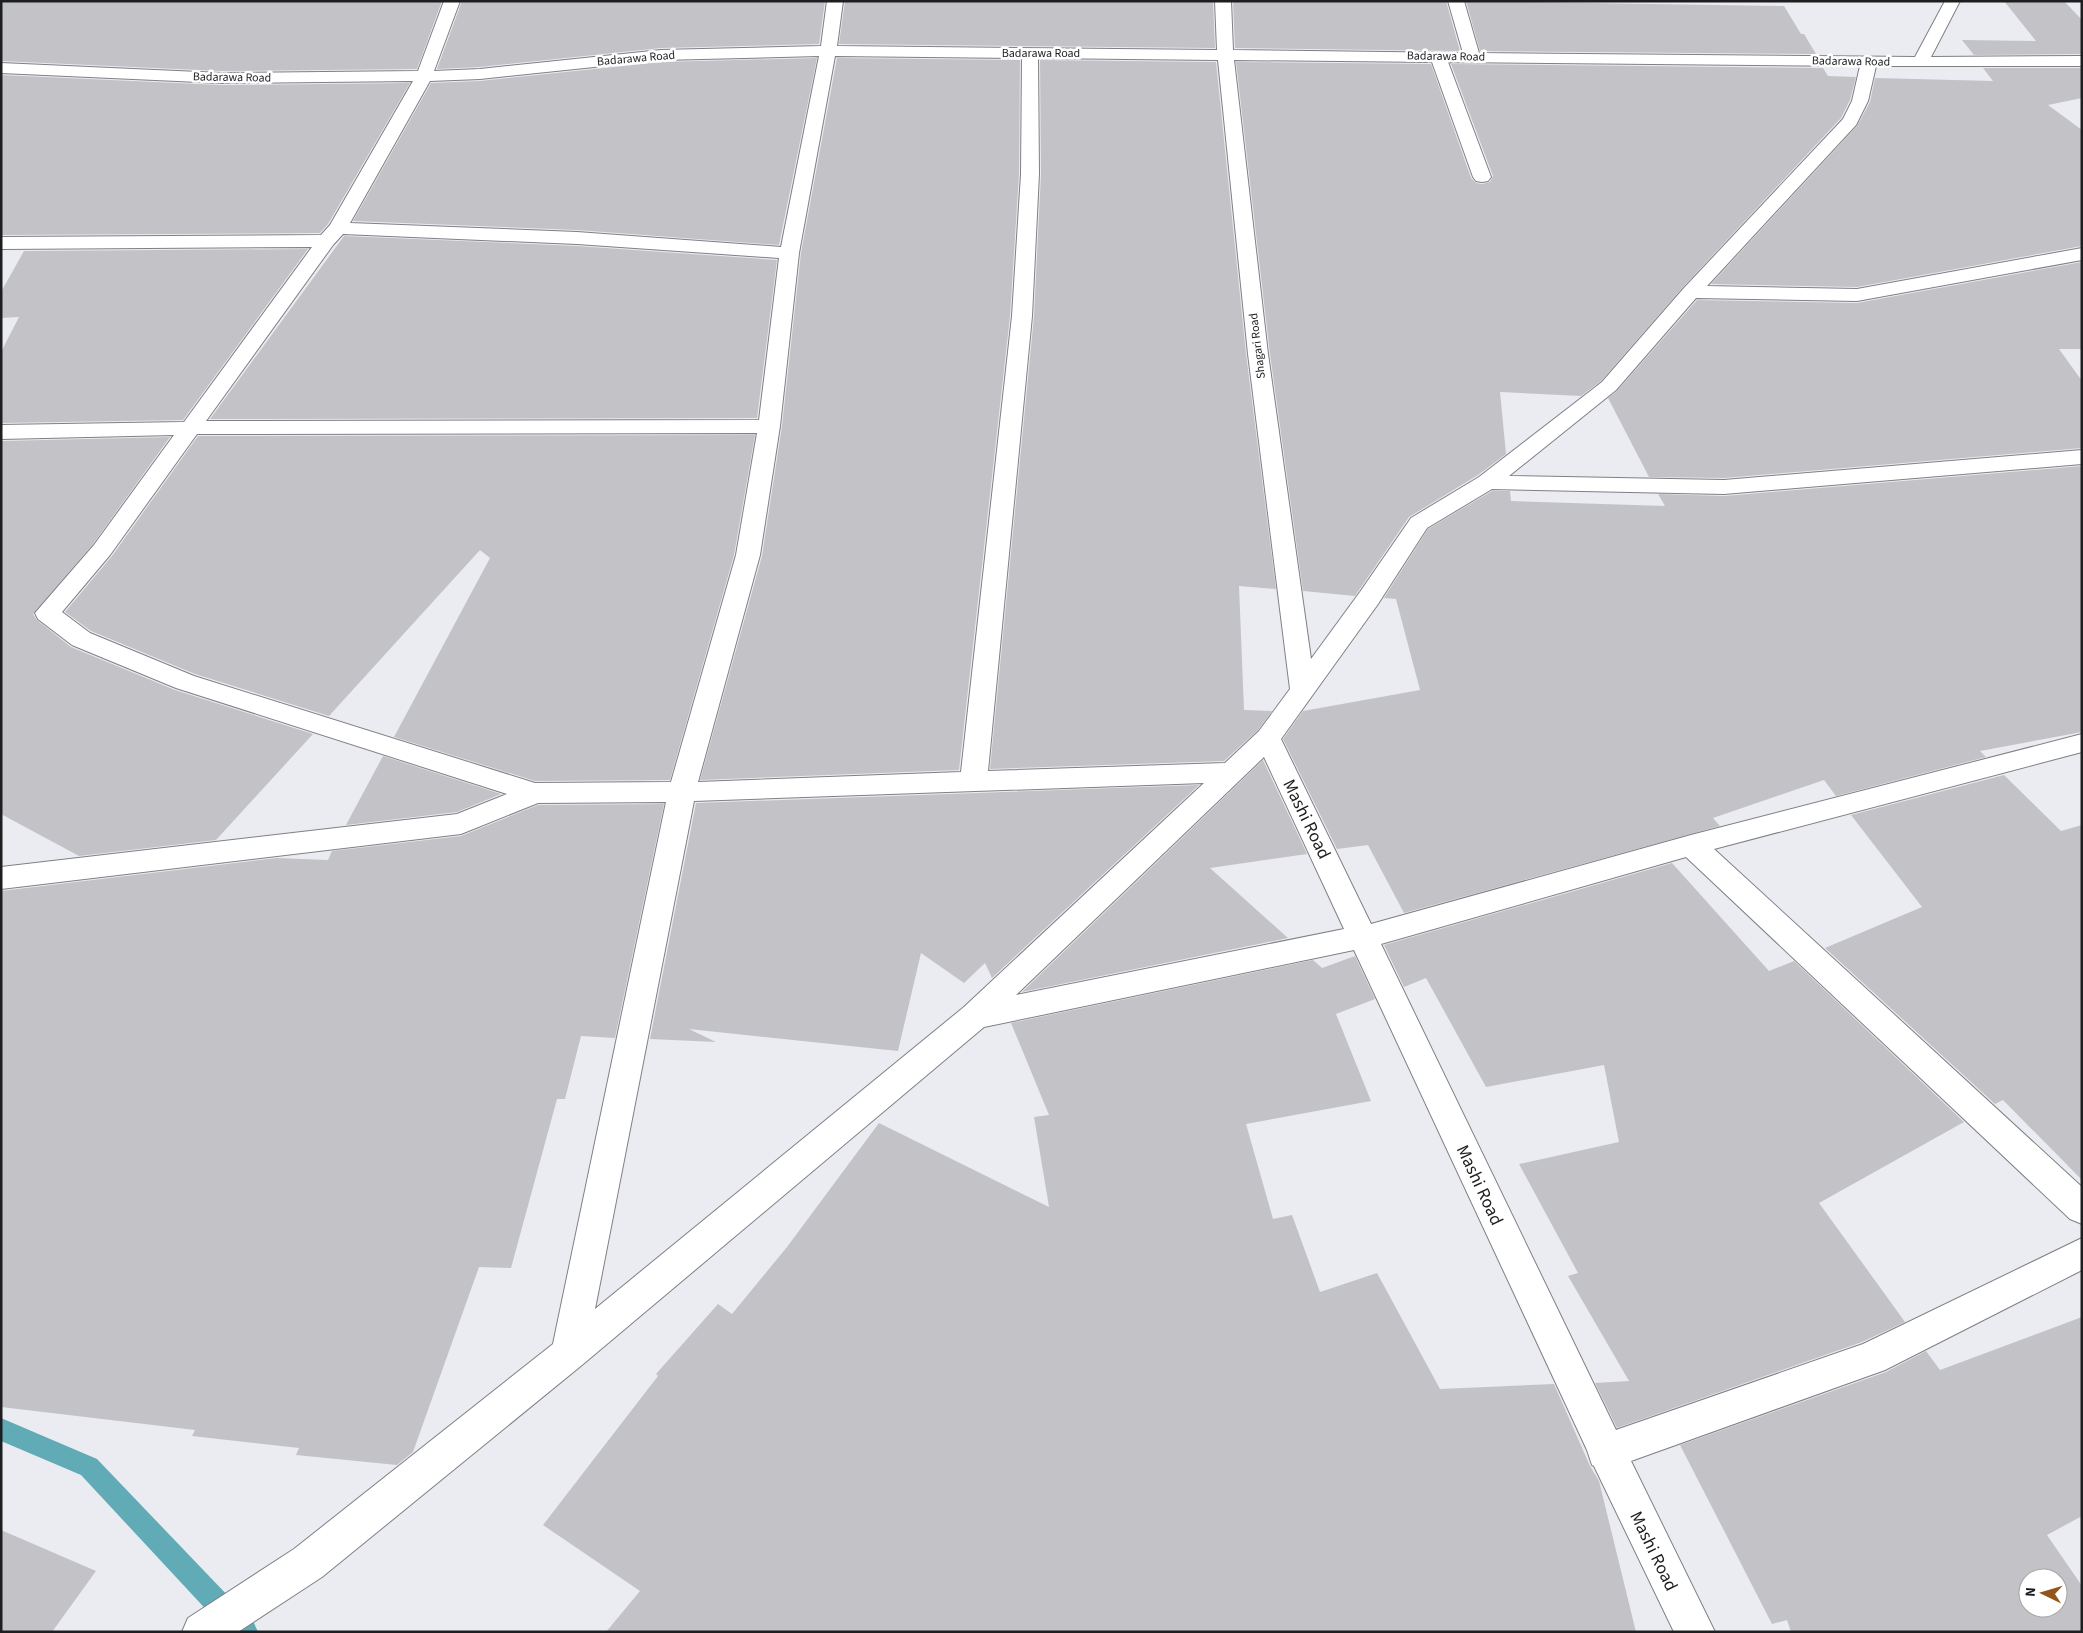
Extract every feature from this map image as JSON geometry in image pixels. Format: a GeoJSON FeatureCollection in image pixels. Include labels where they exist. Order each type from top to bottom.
{"type":"FeatureCollection","features":[{"type":"Feature","properties":{"kind":"street"},"geometry":{"type":"LineString","coordinates":[[452,1],[424,76],[332,235],[102,550],[47,613],[81,639],[185,682],[535,793],[682,792],[1231,772]]}},
{"type":"Feature","properties":{"kind":"street"},"geometry":{"type":"LineString","coordinates":[[569,1354],[682,792],[748,555],[769,426],[789,253],[828,51],[835,1]]}},
{"type":"Feature","properties":{"kind":"street","name":"Shagari Road"},"geometry":{"type":"LineString","coordinates":[[1223,1],[1225,54],[1258,354],[1303,690]]}},
{"type":"Feature","properties":{"kind":"street"},"geometry":{"type":"LineString","coordinates":[[1456,1],[1472,56]]}},
{"type":"Feature","properties":{"kind":"street"},"geometry":{"type":"LineString","coordinates":[[1920,62],[1953,1]]}},
{"type":"Feature","properties":{"kind":"street","name":"Badarawa Road"},"geometry":{"type":"LineString","coordinates":[[1,68],[221,78],[424,76],[480,74],[661,55],[828,51],[1920,62],[2082,61]]}},
{"type":"Feature","properties":{"kind":"street"},"geometry":{"type":"LineString","coordinates":[[974,780],[1022,316],[1030,174],[1030,52]]}},
{"type":"Feature","properties":{"kind":"street"},"geometry":{"type":"LineString","coordinates":[[1438,56],[1482,177]]}},
{"type":"Feature","properties":{"kind":"street"},"geometry":{"type":"LineString","coordinates":[[202,1632],[308,1563],[569,1354],[975,1016],[1268,738],[1369,598],[1419,523],[1487,482],[1609,386],[1691,292],[1850,121],[1860,101],[1868,61]]}},
{"type":"Feature","properties":{"kind":"street"},"geometry":{"type":"LineString","coordinates":[[1,243],[332,235],[578,238],[789,253]]}},
{"type":"Feature","properties":{"kind":"street"},"geometry":{"type":"LineString","coordinates":[[1691,292],[1857,295],[2082,254]]}},
{"type":"Feature","properties":{"kind":"street"},"geometry":{"type":"LineString","coordinates":[[1,432],[190,428],[769,426]]}},
{"type":"Feature","properties":{"kind":"street"},"geometry":{"type":"LineString","coordinates":[[1487,482],[1724,487],[2082,457]]}},
{"type":"Feature","properties":{"kind":"street","name":"Mashi Road"},"geometry":{"type":"LineString","coordinates":[[1268,738],[1364,936],[1605,1452],[1694,1632]]}},
{"type":"Feature","properties":{"kind":"street"},"geometry":{"type":"LineString","coordinates":[[975,1016],[1364,936],[1691,845],[2082,743]]}},
{"type":"Feature","properties":{"kind":"street"},"geometry":{"type":"LineString","coordinates":[[1,878],[461,824],[535,793]]}},
{"type":"Feature","properties":{"kind":"street"},"geometry":{"type":"LineString","coordinates":[[1691,845],[2082,1210]]}},
{"type":"Feature","properties":{"kind":"street"},"geometry":{"type":"LineString","coordinates":[[1605,1452],[1872,1358],[2082,1254]]}},
{"type":"Feature","properties":{"kind":"building"},"geometry":{"type":"Polygon","coordinates":[[[1,1],[442,1],[417,69],[221,71],[1,61],[1,1]]]}},
{"type":"Feature","properties":{"kind":"building"},"geometry":{"type":"Polygon","coordinates":[[[462,1],[825,1],[819,44],[661,48],[480,67],[437,69],[462,1]]]}},
{"type":"Feature","properties":{"kind":"building"},"geometry":{"type":"Polygon","coordinates":[[[845,1],[1213,1],[1215,48],[839,44],[845,1]]]}},
{"type":"Feature","properties":{"kind":"building"},"geometry":{"type":"Polygon","coordinates":[[[1233,1],[1446,1],[1460,51],[1235,48],[1233,1]]]}},
{"type":"Feature","properties":{"kind":"building"},"geometry":{"type":"Polygon","coordinates":[[[1466,1],[1784,6],[1816,54],[1480,51],[1466,1]]]}},
{"type":"Feature","properties":{"kind":"building"},"geometry":{"type":"Polygon","coordinates":[[[2004,1],[2064,1],[2082,20],[2082,54],[1974,55],[1962,40],[2036,41],[2004,1]]]}},
{"type":"Feature","properties":{"kind":"building"},"geometry":{"type":"Polygon","coordinates":[[[817,58],[779,245],[577,230],[353,221],[431,83],[480,81],[661,62],[817,58]]]}},
{"type":"Feature","properties":{"kind":"building"},"geometry":{"type":"Polygon","coordinates":[[[837,58],[1020,60],[1019,174],[1010,316],[959,770],[700,780],[762,556],[782,426],[801,253],[837,58]]]}},
{"type":"Feature","properties":{"kind":"building"},"geometry":{"type":"Polygon","coordinates":[[[1040,60],[1216,62],[1246,354],[1276,589],[1239,586],[1244,710],[1272,711],[1258,730],[1224,761],[990,769],[1034,316],[1041,174],[1040,60]]]}},
{"type":"Feature","properties":{"kind":"building"},"geometry":{"type":"Polygon","coordinates":[[[1236,62],[1431,64],[1471,178],[1476,183],[1482,184],[1490,182],[1493,176],[1451,64],[1823,68],[1828,76],[1856,77],[1850,100],[1841,118],[1683,287],[1601,381],[1581,396],[1500,392],[1506,454],[1478,475],[1409,517],[1355,596],[1303,591],[1270,354],[1236,62]]]}},
{"type":"Feature","properties":{"kind":"building"},"geometry":{"type":"Polygon","coordinates":[[[1983,68],[2082,68],[2082,98],[2048,105],[2082,130],[2082,246],[1857,287],[1711,284],[1857,126],[1870,102],[1875,78],[1993,81],[1983,68]]]}},
{"type":"Feature","properties":{"kind":"building"},"geometry":{"type":"Polygon","coordinates":[[[1,75],[221,85],[410,83],[328,224],[320,233],[1,235],[1,75]]]}},
{"type":"Feature","properties":{"kind":"building"},"geometry":{"type":"Polygon","coordinates":[[[344,236],[577,246],[777,260],[757,418],[210,419],[344,236]]]}},
{"type":"Feature","properties":{"kind":"building"},"geometry":{"type":"Polygon","coordinates":[[[308,249],[183,420],[1,423],[1,352],[19,317],[1,318],[1,292],[24,251],[308,249]]]}},
{"type":"Feature","properties":{"kind":"building"},"geometry":{"type":"Polygon","coordinates":[[[2082,262],[2082,349],[2059,349],[2082,381],[2082,448],[1724,478],[1649,477],[1608,398],[1617,391],[1697,300],[1857,303],[2082,262]]]}},
{"type":"Feature","properties":{"kind":"building"},"geometry":{"type":"Polygon","coordinates":[[[755,435],[734,555],[670,780],[535,781],[394,737],[490,558],[480,550],[329,716],[195,674],[91,631],[65,612],[112,556],[198,436],[755,435]]]}},
{"type":"Feature","properties":{"kind":"building"},"geometry":{"type":"Polygon","coordinates":[[[170,437],[93,544],[33,614],[37,620],[71,647],[175,690],[313,734],[216,840],[79,856],[1,814],[1,441],[170,437]]]}},
{"type":"Feature","properties":{"kind":"building"},"geometry":{"type":"Polygon","coordinates":[[[2082,466],[2082,732],[1980,751],[1986,757],[1836,796],[1824,780],[1713,818],[1720,826],[1404,913],[1368,845],[1337,849],[1283,739],[1303,711],[1420,690],[1396,599],[1384,598],[1428,529],[1492,491],[1510,491],[1511,501],[1665,506],[1658,494],[1724,496],[2082,466]]]}},
{"type":"Feature","properties":{"kind":"building"},"geometry":{"type":"Polygon","coordinates":[[[383,756],[501,794],[457,812],[346,825],[383,756]]]}},
{"type":"Feature","properties":{"kind":"building"},"geometry":{"type":"Polygon","coordinates":[[[1263,760],[1307,854],[1210,868],[1288,938],[1022,992],[1263,760]]]}},
{"type":"Feature","properties":{"kind":"building"},"geometry":{"type":"Polygon","coordinates":[[[2004,775],[2061,831],[2082,825],[2082,1180],[2003,1100],[1995,1104],[1825,948],[1922,907],[1851,815],[2004,775]]]}},
{"type":"Feature","properties":{"kind":"building"},"geometry":{"type":"Polygon","coordinates":[[[1199,785],[992,978],[985,963],[964,983],[921,953],[898,1051],[689,1029],[716,1042],[650,1039],[696,803],[1199,785]]]}},
{"type":"Feature","properties":{"kind":"building"},"geometry":{"type":"Polygon","coordinates":[[[664,804],[615,1038],[581,1036],[565,1099],[557,1099],[511,1268],[479,1267],[413,1452],[397,1465],[296,1455],[299,1448],[192,1436],[195,1430],[1,1407],[1,891],[277,858],[328,860],[332,851],[461,836],[538,805],[664,804]]]}},
{"type":"Feature","properties":{"kind":"building"},"geometry":{"type":"Polygon","coordinates":[[[1672,863],[1769,971],[1794,961],[1964,1122],[1819,1203],[1905,1322],[1862,1342],[1617,1428],[1595,1383],[1629,1381],[1568,1276],[1578,1273],[1519,1164],[1619,1142],[1604,1065],[1486,1087],[1426,978],[1404,987],[1384,945],[1672,863]]]}},
{"type":"Feature","properties":{"kind":"building"},"geometry":{"type":"Polygon","coordinates":[[[1355,956],[1375,999],[1336,1014],[1371,1101],[1246,1124],[1273,1219],[1292,1215],[1320,1292],[1377,1273],[1440,1389],[1554,1384],[1590,1466],[1599,1481],[1636,1632],[606,1632],[640,1591],[543,1525],[658,1376],[656,1374],[718,1304],[732,1314],[787,1247],[879,1123],[1049,1207],[1034,1117],[1049,1115],[1011,1023],[1313,960],[1322,968],[1355,956]]]}},
{"type":"Feature","properties":{"kind":"building"},"geometry":{"type":"Polygon","coordinates":[[[2082,1317],[2082,1516],[2047,1535],[2082,1586],[2082,1632],[1791,1632],[1787,1620],[1772,1624],[1680,1445],[1886,1372],[1926,1351],[1940,1370],[2082,1317]]]}},
{"type":"Feature","properties":{"kind":"building"},"geometry":{"type":"Polygon","coordinates":[[[1,1530],[96,1571],[52,1632],[1,1632],[1,1530]]]}},
{"type":"Feature","properties":{"kind":"waterway"},"geometry":{"type":"LineString","coordinates":[[1,1429],[89,1467],[245,1632]]}}]}
